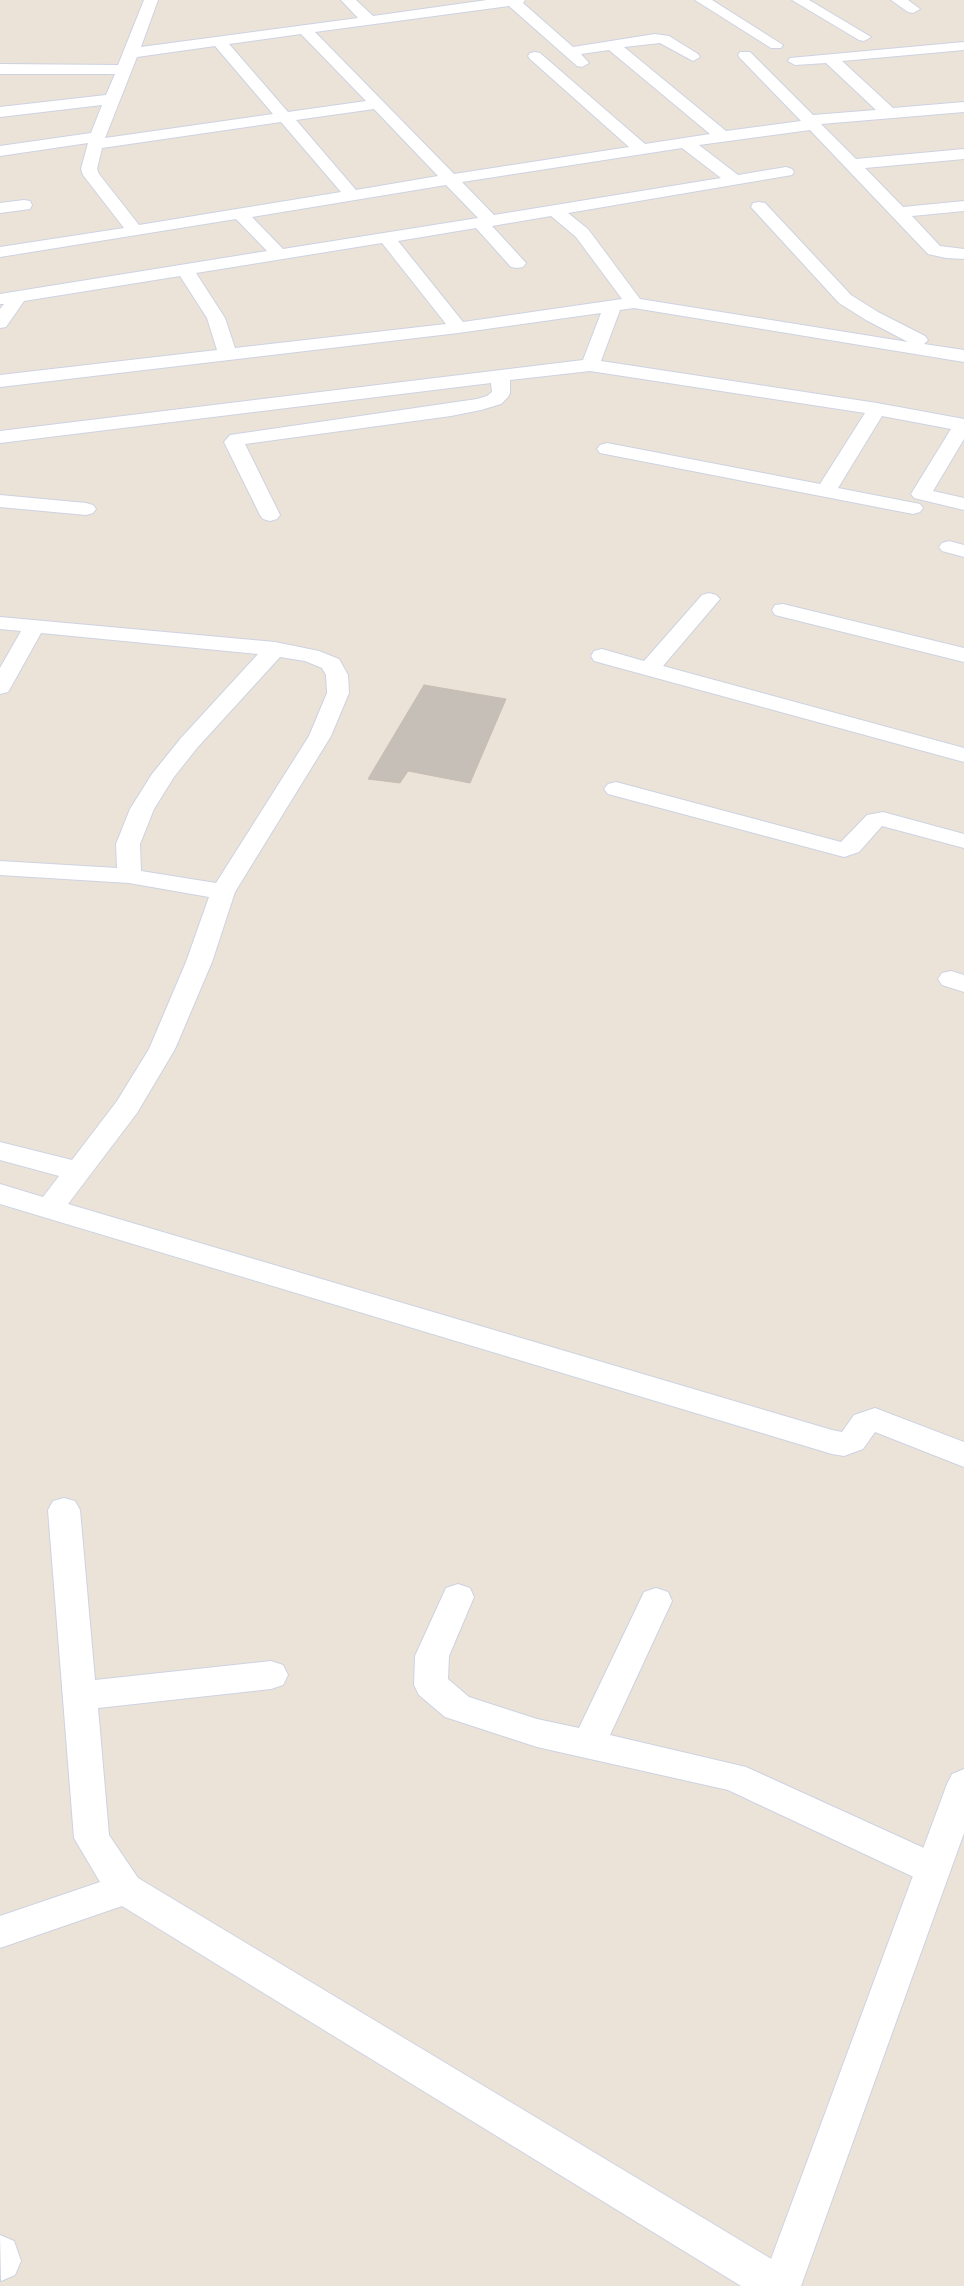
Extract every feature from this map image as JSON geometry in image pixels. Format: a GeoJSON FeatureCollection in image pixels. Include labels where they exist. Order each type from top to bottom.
{"type":"FeatureCollection","features":[{"type":"Feature","properties":{"kind":"street"},"geometry":{"type":"LineString","coordinates":[[135,231],[91,175],[89,169],[96,140],[151,0]]}},
{"type":"Feature","properties":{"kind":"street"},"geometry":{"type":"LineString","coordinates":[[348,0],[370,22]]}},
{"type":"Feature","properties":{"kind":"street"},"geometry":{"type":"LineString","coordinates":[[131,53],[370,22],[467,4],[515,0],[584,65]]}},
{"type":"Feature","properties":{"kind":"street"},"geometry":{"type":"LineString","coordinates":[[702,0],[776,45]]}},
{"type":"Feature","properties":{"kind":"street"},"geometry":{"type":"LineString","coordinates":[[799,0],[864,37]]}},
{"type":"Feature","properties":{"kind":"street"},"geometry":{"type":"LineString","coordinates":[[898,0],[913,8]]}},
{"type":"Feature","properties":{"kind":"street"},"geometry":{"type":"LineString","coordinates":[[389,19],[403,30]]}},
{"type":"Feature","properties":{"kind":"street"},"geometry":{"type":"LineString","coordinates":[[305,30],[450,179],[517,263]]}},
{"type":"Feature","properties":{"kind":"street"},"geometry":{"type":"LineString","coordinates":[[569,52],[655,38],[664,39],[692,56]]}},
{"type":"Feature","properties":{"kind":"street"},"geometry":{"type":"LineString","coordinates":[[218,42],[352,195]]}},
{"type":"Feature","properties":{"kind":"street"},"geometry":{"type":"LineString","coordinates":[[612,45],[723,137]]}},
{"type":"Feature","properties":{"kind":"street"},"geometry":{"type":"LineString","coordinates":[[795,61],[964,46]]}},
{"type":"Feature","properties":{"kind":"street"},"geometry":{"type":"LineString","coordinates":[[745,55],[934,250],[964,254]]}},
{"type":"Feature","properties":{"kind":"street"},"geometry":{"type":"LineString","coordinates":[[534,56],[642,150]]}},
{"type":"Feature","properties":{"kind":"street"},"geometry":{"type":"LineString","coordinates":[[830,58],[889,113]]}},
{"type":"Feature","properties":{"kind":"street"},"geometry":{"type":"LineString","coordinates":[[0,69],[122,70]]}},
{"type":"Feature","properties":{"kind":"street"},"geometry":{"type":"LineString","coordinates":[[0,112],[113,99]]}},
{"type":"Feature","properties":{"kind":"street"},"geometry":{"type":"LineString","coordinates":[[0,151],[284,118],[378,104]]}},
{"type":"Feature","properties":{"kind":"street"},"geometry":{"type":"LineString","coordinates":[[0,252],[811,122],[964,107]]}},
{"type":"Feature","properties":{"kind":"street"},"geometry":{"type":"LineString","coordinates":[[686,143],[734,180]]}},
{"type":"Feature","properties":{"kind":"street"},"geometry":{"type":"LineString","coordinates":[[852,164],[964,154]]}},
{"type":"Feature","properties":{"kind":"street"},"geometry":{"type":"LineString","coordinates":[[0,323],[9,298],[786,172]]}},
{"type":"Feature","properties":{"kind":"street"},"geometry":{"type":"LineString","coordinates":[[0,208],[24,205]]}},
{"type":"Feature","properties":{"kind":"street"},"geometry":{"type":"LineString","coordinates":[[759,206],[845,299],[872,316],[942,351]]}},
{"type":"Feature","properties":{"kind":"street"},"geometry":{"type":"LineString","coordinates":[[899,212],[964,206]]}},
{"type":"Feature","properties":{"kind":"street"},"geometry":{"type":"LineString","coordinates":[[554,210],[582,233],[634,303]]}},
{"type":"Feature","properties":{"kind":"street"},"geometry":{"type":"LineString","coordinates":[[240,214],[280,255]]}},
{"type":"Feature","properties":{"kind":"street"},"geometry":{"type":"LineString","coordinates":[[387,238],[458,328]]}},
{"type":"Feature","properties":{"kind":"street"},"geometry":{"type":"LineString","coordinates":[[185,270],[216,318],[227,354]]}},
{"type":"Feature","properties":{"kind":"street"},"geometry":{"type":"LineString","coordinates":[[0,381],[458,328],[634,303],[964,356]]}},
{"type":"Feature","properties":{"kind":"street"},"geometry":{"type":"LineString","coordinates":[[590,365],[613,306]]}},
{"type":"Feature","properties":{"kind":"street"},"geometry":{"type":"LineString","coordinates":[[942,351],[964,339]]}},
{"type":"Feature","properties":{"kind":"street"},"geometry":{"type":"LineString","coordinates":[[0,437],[590,365],[877,409],[963,426],[912,508]]}},
{"type":"Feature","properties":{"kind":"street"},"geometry":{"type":"LineString","coordinates":[[270,515],[234,442],[237,438],[481,404],[494,400],[501,393],[500,376]]}},
{"type":"Feature","properties":{"kind":"street"},"geometry":{"type":"LineString","coordinates":[[826,491],[877,409]]}},
{"type":"Feature","properties":{"kind":"street"},"geometry":{"type":"LineString","coordinates":[[607,449],[912,508],[964,504]]}},
{"type":"Feature","properties":{"kind":"street"},"geometry":{"type":"LineString","coordinates":[[0,501],[86,509]]}},
{"type":"Feature","properties":{"kind":"street"},"geometry":{"type":"LineString","coordinates":[[649,669],[709,599]]}},
{"type":"Feature","properties":{"kind":"street"},"geometry":{"type":"LineString","coordinates":[[782,610],[964,655]]}},
{"type":"Feature","properties":{"kind":"street"},"geometry":{"type":"LineString","coordinates":[[0,624],[275,649],[311,656],[331,664],[337,675],[338,693],[320,736],[223,892],[199,962],[162,1049],[127,1107],[49,1209]]}},
{"type":"Feature","properties":{"kind":"street"},"geometry":{"type":"LineString","coordinates":[[0,687],[34,627]]}},
{"type":"Feature","properties":{"kind":"street"},"geometry":{"type":"LineString","coordinates":[[129,876],[128,844],[142,809],[164,774],[189,743],[275,649]]}},
{"type":"Feature","properties":{"kind":"street"},"geometry":{"type":"LineString","coordinates":[[602,656],[964,754]]}},
{"type":"Feature","properties":{"kind":"street"},"geometry":{"type":"LineString","coordinates":[[616,789],[844,850],[850,847],[875,820],[882,819],[964,841]]}},
{"type":"Feature","properties":{"kind":"street"},"geometry":{"type":"LineString","coordinates":[[0,868],[129,876],[223,892]]}},
{"type":"Feature","properties":{"kind":"street"},"geometry":{"type":"LineString","coordinates":[[0,1151],[78,1171]]}},
{"type":"Feature","properties":{"kind":"street"},"geometry":{"type":"LineString","coordinates":[[0,1194],[832,1442],[844,1444],[852,1441],[865,1423],[875,1419],[964,1455]]}},
{"type":"Feature","properties":{"kind":"street"},"geometry":{"type":"LineString","coordinates":[[64,1510],[92,1838],[125,1889],[780,2286],[964,1784]]}},
{"type":"Feature","properties":{"kind":"street"},"geometry":{"type":"LineString","coordinates":[[458,1597],[432,1656],[431,1685],[457,1708],[537,1733],[734,1777],[933,1869]]}},
{"type":"Feature","properties":{"kind":"street"},"geometry":{"type":"LineString","coordinates":[[588,1744],[656,1601]]}},
{"type":"Feature","properties":{"kind":"street"},"geometry":{"type":"LineString","coordinates":[[79,1696],[271,1674]]}},
{"type":"Feature","properties":{"kind":"street"},"geometry":{"type":"LineString","coordinates":[[0,1932],[125,1889]]}},
{"type":"Feature","properties":{"kind":"building"},"geometry":{"type":"Polygon","coordinates":[[[424,685],[506,699],[470,783],[408,771],[400,783],[368,779],[424,685]]]}}]}
